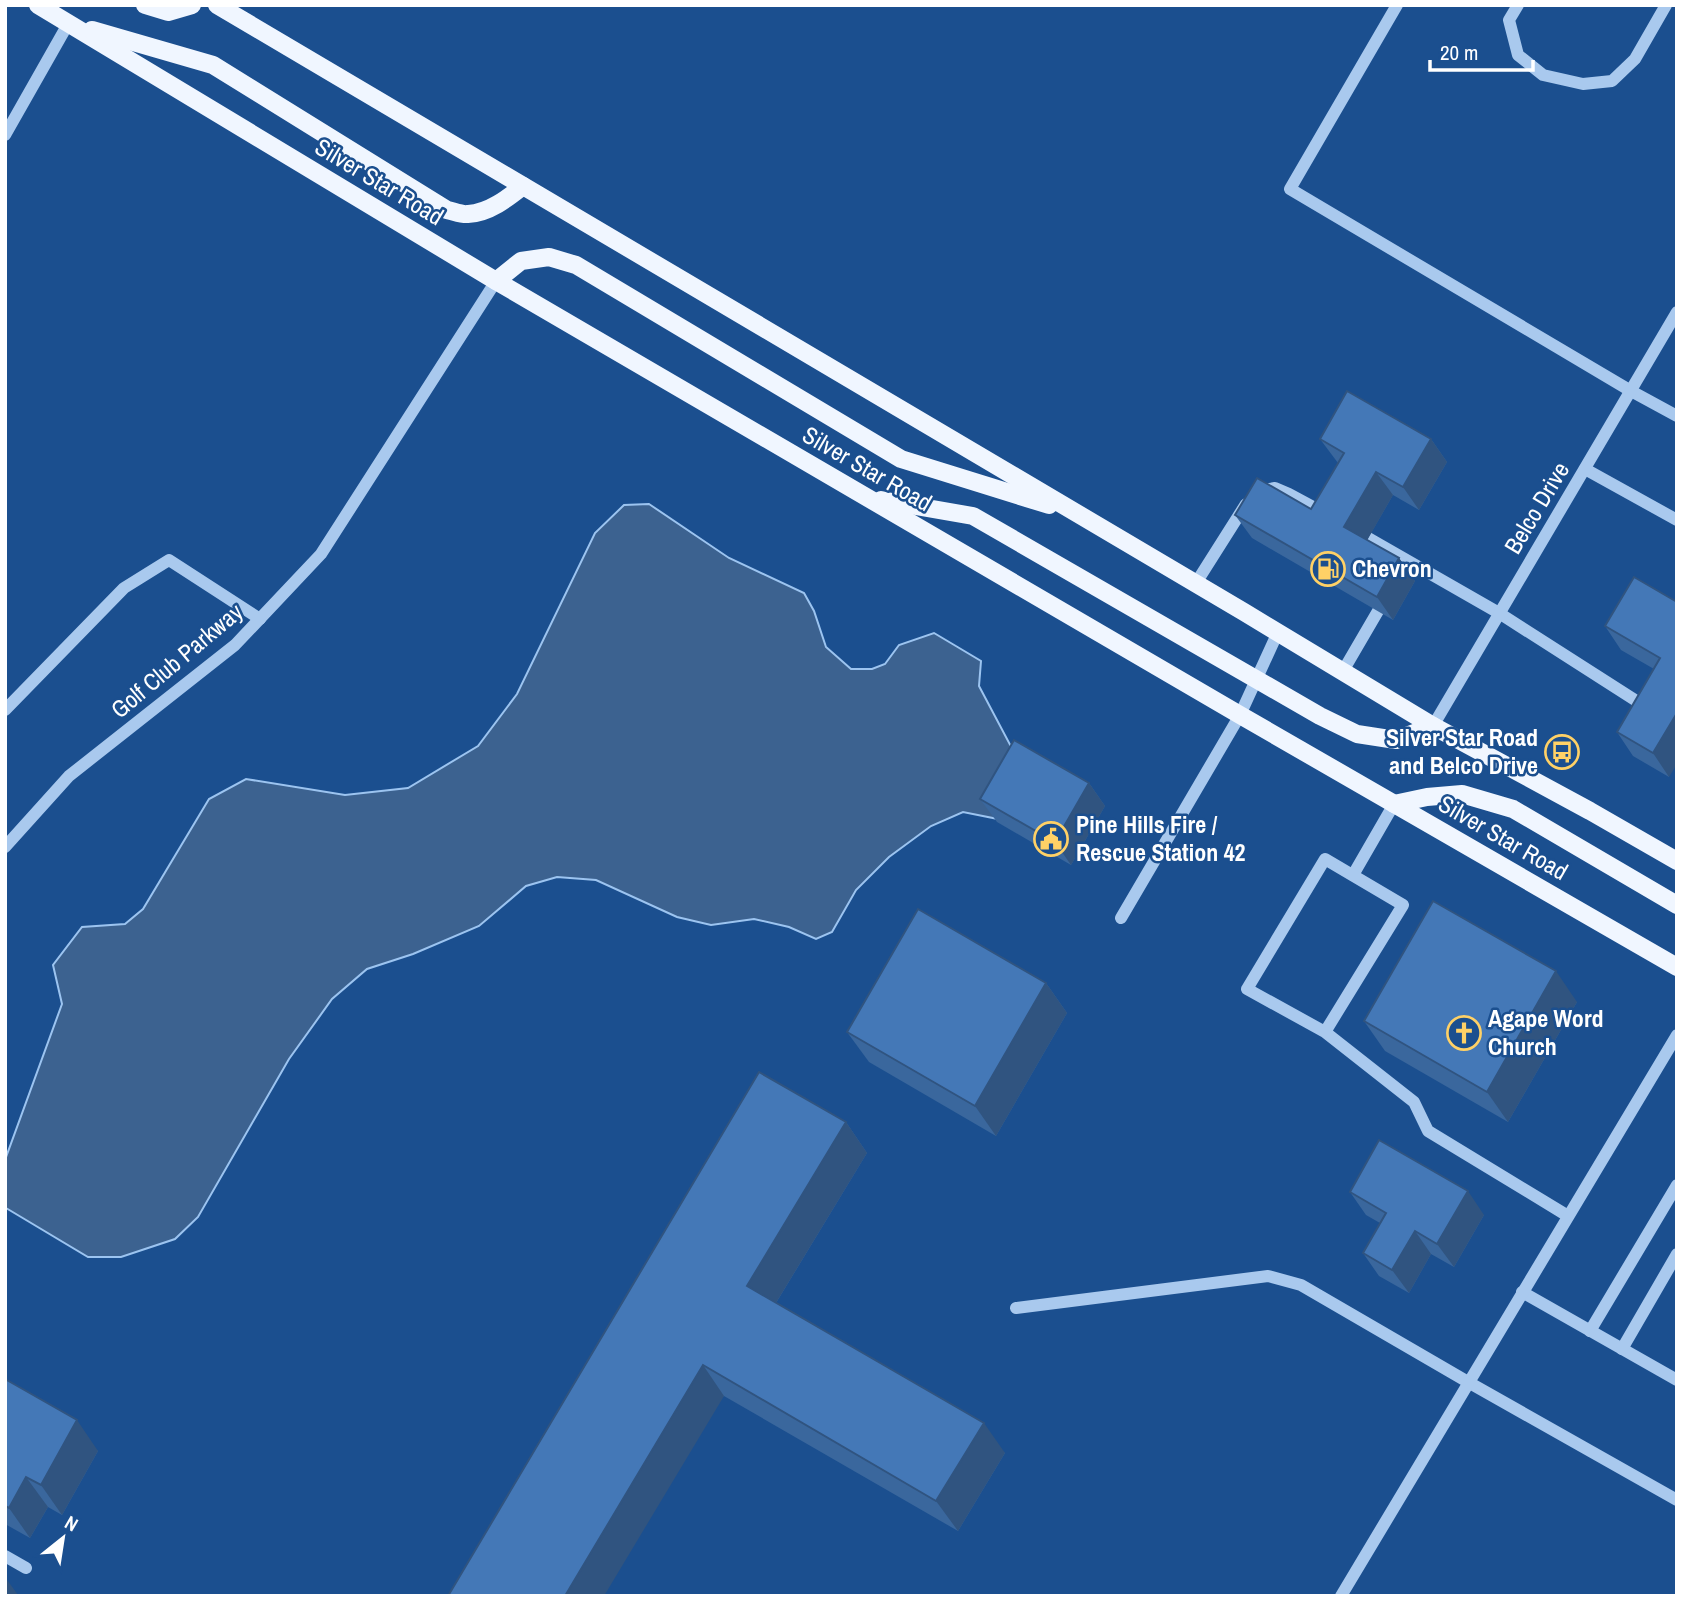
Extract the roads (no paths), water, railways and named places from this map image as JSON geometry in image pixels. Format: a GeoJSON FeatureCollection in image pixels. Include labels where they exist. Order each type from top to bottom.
{"type":"FeatureCollection","features":[{"type":"Feature","properties":{"kind":"main road","name":"Silver Star Road"},"geometry":{"type":"LineString","coordinates":[[38,5],[496,281],[1677,967]]}},
{"type":"Feature","properties":{"kind":"main road"},"geometry":{"type":"LineString","coordinates":[[145,5],[168,12],[192,5]]}},
{"type":"Feature","properties":{"kind":"main road"},"geometry":{"type":"LineString","coordinates":[[217,5],[1196,583],[1433,726],[1676,860]]}},
{"type":"Feature","properties":{"kind":"main road"},"geometry":{"type":"LineString","coordinates":[[68,24],[213,65],[447,209],[467,215],[510,197],[523,186]]}},
{"type":"Feature","properties":{"kind":"main road"},"geometry":{"type":"LineString","coordinates":[[496,281],[521,261],[549,257],[576,265],[901,459],[1079,515]]}},
{"type":"Feature","properties":{"kind":"main road"},"geometry":{"type":"LineString","coordinates":[[867,497],[973,516],[1320,716],[1357,734],[1396,740],[1433,726]]}},
{"type":"Feature","properties":{"kind":"main road"},"geometry":{"type":"LineString","coordinates":[[1394,804],[1427,797],[1462,794],[1513,809],[1677,905]]}},
{"type":"Feature","properties":{"kind":"street"},"geometry":{"type":"LineString","coordinates":[[1397,5],[1290,189],[1677,416]]}},
{"type":"Feature","properties":{"kind":"street"},"geometry":{"type":"LineString","coordinates":[[1517,5],[1509,20],[1518,55],[1543,75],[1583,84],[1612,81],[1620,74],[1635,59],[1666,5]]}},
{"type":"Feature","properties":{"kind":"street"},"geometry":{"type":"LineString","coordinates":[[5,135],[68,24]]}},
{"type":"Feature","properties":{"kind":"street","name":"Golf Club Parkway"},"geometry":{"type":"LineString","coordinates":[[5,847],[69,776],[235,645],[321,554],[496,281]]}},
{"type":"Feature","properties":{"kind":"street","name":"Belco Drive"},"geometry":{"type":"LineString","coordinates":[[1433,726],[1677,312]]}},
{"type":"Feature","properties":{"kind":"street"},"geometry":{"type":"LineString","coordinates":[[1585,469],[1677,520]]}},
{"type":"Feature","properties":{"kind":"street"},"geometry":{"type":"LineString","coordinates":[[1196,583],[1247,501],[1260,490],[1275,488],[1336,519]]}},
{"type":"Feature","properties":{"kind":"street"},"geometry":{"type":"LineString","coordinates":[[1368,538],[1499,613],[1657,715]]}},
{"type":"Feature","properties":{"kind":"street"},"geometry":{"type":"LineString","coordinates":[[5,710],[124,588],[169,560],[260,619]]}},
{"type":"Feature","properties":{"kind":"street"},"geometry":{"type":"LineString","coordinates":[[1401,573],[1408,561]]}},
{"type":"Feature","properties":{"kind":"street"},"geometry":{"type":"LineString","coordinates":[[1343,671],[1378,611]]}},
{"type":"Feature","properties":{"kind":"street"},"geometry":{"type":"LineString","coordinates":[[1121,918],[1240,715],[1278,632]]}},
{"type":"Feature","properties":{"kind":"street"},"geometry":{"type":"LineString","coordinates":[[1353,875],[1394,804]]}},
{"type":"Feature","properties":{"kind":"street"},"geometry":{"type":"LineString","coordinates":[[1325,1032],[1403,905],[1325,859],[1247,989],[1325,1032],[1414,1102],[1428,1131],[1568,1216]]}},
{"type":"Feature","properties":{"kind":"street"},"geometry":{"type":"LineString","coordinates":[[1341,1596],[1677,1035]]}},
{"type":"Feature","properties":{"kind":"street"},"geometry":{"type":"LineString","coordinates":[[1590,1331],[1677,1185]]}},
{"type":"Feature","properties":{"kind":"street"},"geometry":{"type":"LineString","coordinates":[[1622,1349],[1677,1254]]}},
{"type":"Feature","properties":{"kind":"street"},"geometry":{"type":"LineString","coordinates":[[1016,1308],[1268,1276],[1301,1285],[1677,1500]]}},
{"type":"Feature","properties":{"kind":"street"},"geometry":{"type":"LineString","coordinates":[[1522,1292],[1677,1380]]}},
{"type":"Feature","properties":{"kind":"street"},"geometry":{"type":"LineString","coordinates":[[5,1556],[26,1568]]}},
{"type":"Feature","properties":{"kind":"water"},"geometry":{"type":"Polygon","coordinates":[[[649,504],[729,558],[804,593],[814,611],[826,647],[851,669],[872,669],[885,664],[899,645],[934,633],[981,661],[979,686],[1015,754],[998,819],[963,812],[931,826],[889,857],[856,890],[832,932],[816,939],[789,927],[754,919],[711,925],[677,917],[596,880],[557,877],[526,886],[479,926],[413,954],[367,969],[332,999],[289,1059],[198,1217],[175,1239],[121,1257],[88,1257],[6,1208],[5,1160],[62,1004],[53,965],[82,927],[125,924],[143,909],[209,799],[246,779],[345,795],[408,788],[478,746],[517,694],[595,533],[624,505],[649,504]]]}},
{"type":"Feature","properties":{"kind":"place","name":"Chevron"},"geometry":{"type":"Point","coordinates":[1328,569]}},
{"type":"Feature","properties":{"kind":"place","name":"Silver Star Road and Belco Drive"},"geometry":{"type":"Point","coordinates":[1562,752]}},
{"type":"Feature","properties":{"kind":"place","name":"Pine Hills Fire / Rescue Station 42"},"geometry":{"type":"Point","coordinates":[1051,839]}},
{"type":"Feature","properties":{"kind":"place","name":"Agape Word Church"},"geometry":{"type":"Point","coordinates":[1464,1033]}}]}
